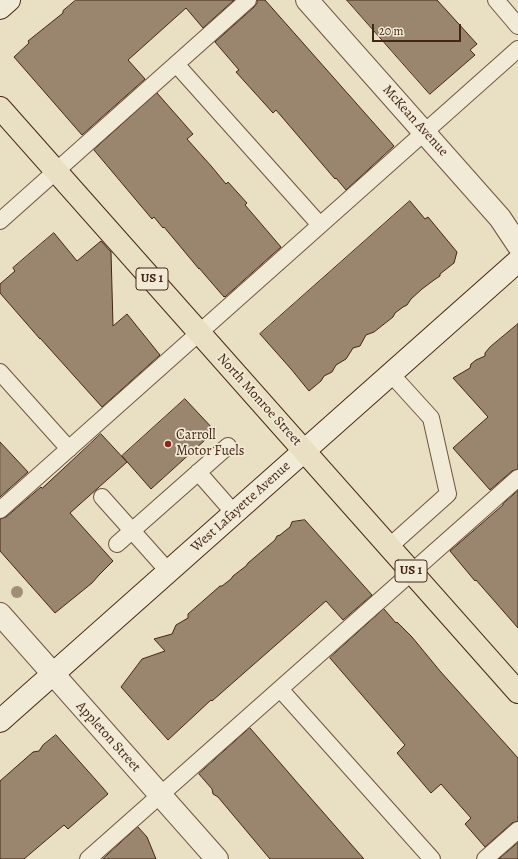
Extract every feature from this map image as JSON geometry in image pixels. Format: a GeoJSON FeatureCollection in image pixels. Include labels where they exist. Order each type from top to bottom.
{"type":"FeatureCollection","features":[{"type":"Feature","properties":{"kind":"main road"},"geometry":{"type":"LineString","coordinates":[[0,8],[8,0]]}},
{"type":"Feature","properties":{"kind":"main road","name":"McKean Avenue"},"geometry":{"type":"LineString","coordinates":[[307,0],[500,218],[518,245]]}},
{"type":"Feature","properties":{"kind":"main road","name":"North Monroe Street"},"geometry":{"type":"LineString","coordinates":[[0,108],[518,692]]}},
{"type":"Feature","properties":{"kind":"main road","name":"West Lafayette Avenue"},"geometry":{"type":"LineString","coordinates":[[0,721],[518,261]]}},
{"type":"Feature","properties":{"kind":"main road","name":"Appleton Street"},"geometry":{"type":"LineString","coordinates":[[0,614],[217,859]]}},
{"type":"Feature","properties":{"kind":"lane"},"geometry":{"type":"LineString","coordinates":[[0,221],[248,0]]}},
{"type":"Feature","properties":{"kind":"lane"},"geometry":{"type":"LineString","coordinates":[[496,0],[518,26]]}},
{"type":"Feature","properties":{"kind":"lane"},"geometry":{"type":"LineString","coordinates":[[0,510],[518,49]]}},
{"type":"Feature","properties":{"kind":"lane"},"geometry":{"type":"LineString","coordinates":[[176,64],[320,225]]}},
{"type":"Feature","properties":{"kind":"lane"},"geometry":{"type":"LineString","coordinates":[[0,372],[69,449]]}},
{"type":"Feature","properties":{"kind":"lane"},"geometry":{"type":"LineString","coordinates":[[390,546],[448,494],[431,418],[391,374]]}},
{"type":"Feature","properties":{"kind":"lane"},"geometry":{"type":"LineString","coordinates":[[117,544],[228,446]]}},
{"type":"Feature","properties":{"kind":"lane"},"geometry":{"type":"LineString","coordinates":[[198,472],[234,513]]}},
{"type":"Feature","properties":{"kind":"lane"},"geometry":{"type":"LineString","coordinates":[[88,859],[518,478]]}},
{"type":"Feature","properties":{"kind":"lane"},"geometry":{"type":"LineString","coordinates":[[102,497],[168,572]]}},
{"type":"Feature","properties":{"kind":"lane"},"geometry":{"type":"LineString","coordinates":[[280,689],[432,859]]}},
{"type":"Feature","properties":{"kind":"lane"},"geometry":{"type":"LineString","coordinates":[[485,859],[518,830]]}},
{"type":"Feature","properties":{"kind":"building"},"geometry":{"type":"Polygon","coordinates":[[[76,0],[234,0],[203,28],[186,8],[128,60],[145,79],[82,135],[14,57],[29,43],[28,41],[63,13],[63,11],[76,0]]]}},
{"type":"Feature","properties":{"kind":"building"},"geometry":{"type":"Polygon","coordinates":[[[257,0],[265,0],[394,146],[346,190],[276,110],[273,113],[236,72],[239,70],[215,42],[254,7],[257,0]]]}},
{"type":"Feature","properties":{"kind":"building"},"geometry":{"type":"Polygon","coordinates":[[[347,0],[437,0],[477,44],[470,50],[475,55],[430,94],[347,0]]]}},
{"type":"Feature","properties":{"kind":"building"},"geometry":{"type":"Polygon","coordinates":[[[157,93],[193,134],[187,139],[226,184],[228,182],[247,203],[245,205],[281,247],[225,297],[199,269],[164,227],[163,228],[154,217],[152,219],[94,150],[157,93]]]}},
{"type":"Feature","properties":{"kind":"building"},"geometry":{"type":"Polygon","coordinates":[[[410,201],[425,219],[428,217],[457,252],[454,263],[440,274],[440,276],[422,289],[407,305],[395,313],[393,317],[374,332],[366,335],[360,346],[353,348],[346,359],[336,365],[332,372],[324,376],[321,381],[309,391],[260,334],[410,201]]]}},
{"type":"Feature","properties":{"kind":"building"},"geometry":{"type":"Polygon","coordinates":[[[54,233],[77,261],[101,241],[111,252],[113,326],[127,314],[160,355],[102,407],[0,293],[0,284],[15,271],[13,268],[54,233]]]}},
{"type":"Feature","properties":{"kind":"building"},"geometry":{"type":"Polygon","coordinates":[[[518,324],[518,469],[512,471],[490,490],[453,448],[488,417],[453,378],[470,368],[471,364],[476,360],[485,356],[485,353],[490,347],[518,324]]]}},
{"type":"Feature","properties":{"kind":"building","name":"Carroll Motor Fuels"},"geometry":{"type":"Polygon","coordinates":[[[185,399],[215,431],[151,489],[122,456],[185,399]]]}},
{"type":"Feature","properties":{"kind":"building"},"geometry":{"type":"Polygon","coordinates":[[[101,434],[127,462],[70,513],[113,561],[92,583],[55,613],[0,551],[0,519],[6,517],[41,487],[42,488],[101,434]]]}},
{"type":"Feature","properties":{"kind":"building"},"geometry":{"type":"Polygon","coordinates":[[[0,442],[28,472],[0,497],[0,442]]]}},
{"type":"Feature","properties":{"kind":"building"},"geometry":{"type":"Polygon","coordinates":[[[518,491],[518,628],[450,551],[518,491]]]}},
{"type":"Feature","properties":{"kind":"building"},"geometry":{"type":"Polygon","coordinates":[[[305,520],[372,595],[343,620],[326,601],[212,701],[211,700],[168,740],[121,687],[142,659],[165,651],[154,639],[172,634],[176,625],[188,618],[188,614],[246,566],[275,540],[277,536],[290,527],[292,522],[305,520]]]}},
{"type":"Feature","properties":{"kind":"building"},"geometry":{"type":"Polygon","coordinates":[[[384,609],[396,623],[397,622],[412,637],[440,671],[518,758],[518,821],[512,823],[485,847],[465,824],[471,818],[441,784],[431,793],[397,753],[405,745],[330,658],[384,609]]]}},
{"type":"Feature","properties":{"kind":"building"},"geometry":{"type":"Polygon","coordinates":[[[250,728],[364,859],[270,859],[218,797],[213,794],[212,789],[199,774],[250,728]]]}},
{"type":"Feature","properties":{"kind":"building"},"geometry":{"type":"Polygon","coordinates":[[[56,735],[108,794],[68,829],[64,825],[24,859],[0,859],[0,781],[33,752],[39,751],[43,745],[56,735]]]}},
{"type":"Feature","properties":{"kind":"building"},"geometry":{"type":"Polygon","coordinates":[[[138,827],[147,837],[156,859],[103,859],[138,827]]]}},
{"type":"Feature","properties":{"kind":"building"},"geometry":{"type":"Polygon","coordinates":[[[518,843],[518,859],[499,859],[518,843]]]}},
{"type":"Feature","properties":{"kind":"place","name":"Carroll Motor Fuels"},"geometry":{"type":"Point","coordinates":[168,444]}}]}
